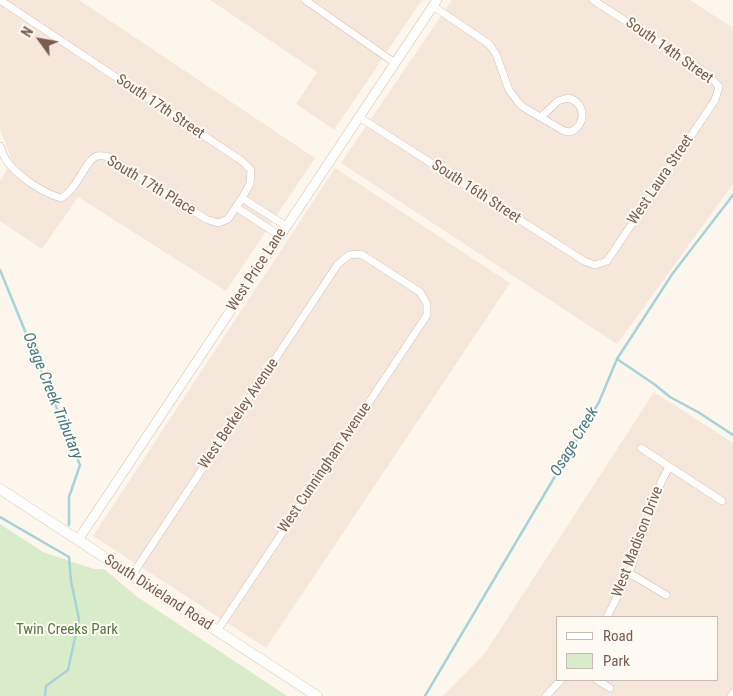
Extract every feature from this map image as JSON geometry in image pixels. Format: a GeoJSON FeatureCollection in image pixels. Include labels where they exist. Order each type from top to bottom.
{"type":"FeatureCollection","features":[{"type":"Feature","properties":{"kind":"main road","name":"South Dixieland Road"},"geometry":{"type":"LineString","coordinates":[[0,489],[317,696]]}},
{"type":"Feature","properties":{"kind":"street","name":"South 17th Street"},"geometry":{"type":"LineString","coordinates":[[0,0],[242,161],[251,170],[250,184],[242,198]]}},
{"type":"Feature","properties":{"kind":"street"},"geometry":{"type":"LineString","coordinates":[[305,0],[395,63]]}},
{"type":"Feature","properties":{"kind":"street","name":"South 14th Street"},"geometry":{"type":"LineString","coordinates":[[594,0],[708,74],[719,87]]}},
{"type":"Feature","properties":{"kind":"street"},"geometry":{"type":"LineString","coordinates":[[435,3],[494,49],[506,84],[523,107],[564,131],[570,132],[579,126],[583,112],[576,102],[568,98],[558,101],[541,117]]}},
{"type":"Feature","properties":{"kind":"street","name":"West Price Lane"},"geometry":{"type":"LineString","coordinates":[[78,540],[435,3]]}},
{"type":"Feature","properties":{"kind":"street","name":"West Laura Street"},"geometry":{"type":"LineString","coordinates":[[595,265],[607,261],[715,100],[719,87]]}},
{"type":"Feature","properties":{"kind":"street","name":"South 16th Street"},"geometry":{"type":"LineString","coordinates":[[359,117],[584,260],[595,265]]}},
{"type":"Feature","properties":{"kind":"street","name":"South 17th Place"},"geometry":{"type":"LineString","coordinates":[[0,146],[7,162],[20,175],[51,195],[61,198],[72,190],[92,158],[100,155],[109,157],[206,219],[218,223],[228,219],[242,198]]}},
{"type":"Feature","properties":{"kind":"street"},"geometry":{"type":"LineString","coordinates":[[242,198],[286,226]]}},
{"type":"Feature","properties":{"kind":"street"},"geometry":{"type":"LineString","coordinates":[[236,207],[280,236]]}},
{"type":"Feature","properties":{"kind":"street","name":"West Cunningham Avenue"},"geometry":{"type":"LineString","coordinates":[[217,631],[427,315],[427,304],[420,292],[361,254],[350,255]]}},
{"type":"Feature","properties":{"kind":"street","name":"West Berkeley Avenue"},"geometry":{"type":"LineString","coordinates":[[132,575],[338,264],[350,255]]}},
{"type":"Feature","properties":{"kind":"street"},"geometry":{"type":"LineString","coordinates":[[641,448],[722,501]]}},
{"type":"Feature","properties":{"kind":"street","name":"West Madison Drive"},"geometry":{"type":"LineString","coordinates":[[607,616],[629,573],[643,538],[658,491],[669,467]]}},
{"type":"Feature","properties":{"kind":"street"},"geometry":{"type":"LineString","coordinates":[[629,573],[666,595]]}},
{"type":"Feature","properties":{"kind":"street"},"geometry":{"type":"LineString","coordinates":[[546,696],[560,681]]}},
{"type":"Feature","properties":{"kind":"street"},"geometry":{"type":"LineString","coordinates":[[599,681],[610,688]]}},
{"type":"Feature","properties":{"kind":"street"},"geometry":{"type":"LineString","coordinates":[[731,696],[733,692]]}},
{"type":"Feature","properties":{"kind":"shaded area"},"geometry":{"type":"Polygon","coordinates":[[[0,0],[79,0],[315,158],[226,291],[78,197],[42,249],[0,221],[0,181],[12,161],[0,129],[0,0]]]}},
{"type":"Feature","properties":{"kind":"shaded area"},"geometry":{"type":"Polygon","coordinates":[[[210,0],[422,0],[334,130],[296,104],[317,72],[210,0]]]}},
{"type":"Feature","properties":{"kind":"shaded area"},"geometry":{"type":"Polygon","coordinates":[[[452,0],[690,0],[733,28],[733,184],[617,344],[341,163],[452,0]]]}},
{"type":"Feature","properties":{"kind":"shaded area"},"geometry":{"type":"Polygon","coordinates":[[[335,168],[510,283],[266,648],[93,536],[335,168]]]}},
{"type":"Feature","properties":{"kind":"shaded area"},"geometry":{"type":"Polygon","coordinates":[[[654,392],[733,443],[733,696],[443,696],[485,653],[654,392]]]}},
{"type":"Feature","properties":{"kind":"green space","name":"Twin Creeks Park"},"geometry":{"type":"Polygon","coordinates":[[[0,524],[43,552],[94,569],[104,569],[136,596],[287,696],[0,696],[0,524]]]}},
{"type":"Feature","properties":{"kind":"waterway","name":"Osage Creek"},"geometry":{"type":"LineString","coordinates":[[425,696],[599,402],[617,359],[673,273],[733,195]]}},
{"type":"Feature","properties":{"kind":"waterway","name":"Osage Creek Tributary"},"geometry":{"type":"LineString","coordinates":[[0,270],[80,465],[69,497],[69,525]]}},
{"type":"Feature","properties":{"kind":"waterway"},"geometry":{"type":"LineString","coordinates":[[617,359],[670,397],[698,412],[733,435]]}},
{"type":"Feature","properties":{"kind":"waterway","name":"Osage Creek Tributary"},"geometry":{"type":"LineString","coordinates":[[0,517],[69,557],[71,581],[79,619],[68,670],[46,686],[45,696]]}}]}
